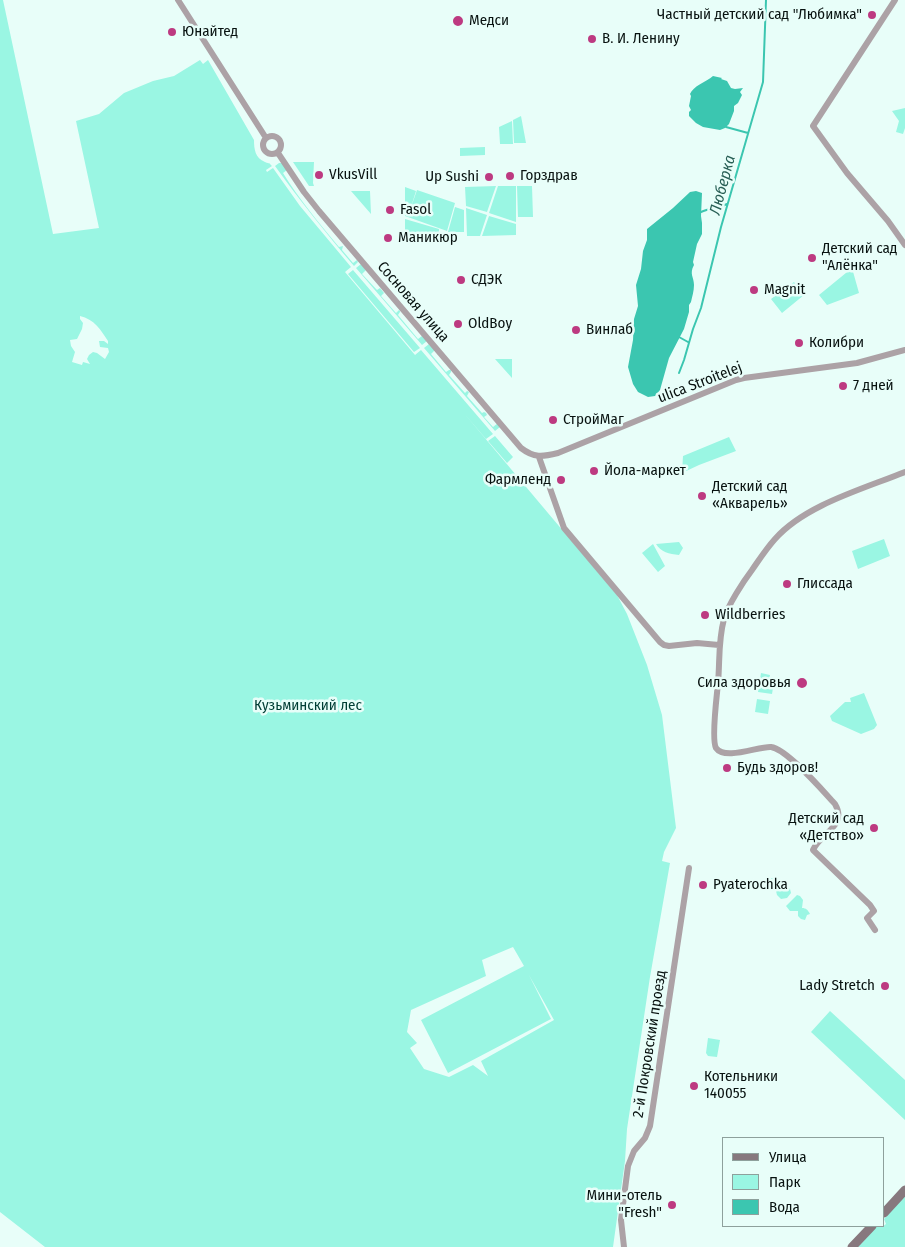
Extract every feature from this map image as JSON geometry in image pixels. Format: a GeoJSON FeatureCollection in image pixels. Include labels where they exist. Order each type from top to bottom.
{"type":"FeatureCollection","features":[{"type":"Feature","properties":{"kind":"street","name":"Сосновая улица"},"geometry":{"type":"LineString","coordinates":[[178,0],[266,138]]}},
{"type":"Feature","properties":{"kind":"street"},"geometry":{"type":"LineString","coordinates":[[895,0],[813,126],[847,173],[888,221],[905,245]]}},
{"type":"Feature","properties":{"kind":"street","name":"Сосновая улица"},"geometry":{"type":"LineString","coordinates":[[272,136],[280,140],[281,148],[278,153],[270,154],[265,152],[263,142],[266,138],[272,136]]}},
{"type":"Feature","properties":{"kind":"street","name":"Сосновая улица"},"geometry":{"type":"LineString","coordinates":[[278,153],[319,211],[521,448],[529,454],[539,457]]}},
{"type":"Feature","properties":{"kind":"street","name":"ulica Stroitelej"},"geometry":{"type":"LineString","coordinates":[[539,457],[558,453],[744,378],[857,363],[905,350]]}},
{"type":"Feature","properties":{"kind":"street"},"geometry":{"type":"LineString","coordinates":[[539,457],[564,528],[660,642],[669,646],[697,643],[719,646]]}},
{"type":"Feature","properties":{"kind":"street"},"geometry":{"type":"LineString","coordinates":[[875,930],[867,918],[874,911],[812,850],[836,823],[839,815],[835,804],[789,756],[778,749],[764,747],[732,754],[719,751],[716,748],[714,743],[719,646],[724,618],[738,591],[775,539],[796,521],[825,504],[905,472]]}},
{"type":"Feature","properties":{"kind":"street","name":"2-й Покровский проезд"},"geometry":{"type":"LineString","coordinates":[[624,1247],[620,1220],[628,1166],[634,1151],[645,1138],[650,1126],[689,868]]}},
{"type":"Feature","properties":{"kind":"street"},"geometry":{"type":"LineString","coordinates":[[885,1212],[905,1190]]}},
{"type":"Feature","properties":{"kind":"street"},"geometry":{"type":"LineString","coordinates":[[852,1247],[871,1227]]}},
{"type":"Feature","properties":{"kind":"green space","name":"Кузьминский лес"},"geometry":{"type":"Polygon","coordinates":[[[0,0],[3,0],[53,234],[99,228],[76,121],[99,114],[124,93],[153,81],[174,76],[200,60],[203,64],[208,60],[254,140],[257,156],[272,166],[266,170],[267,172],[273,168],[300,206],[351,267],[345,272],[415,355],[421,350],[493,434],[486,439],[463,412],[617,595],[627,614],[647,665],[662,715],[676,828],[664,852],[662,861],[670,863],[650,977],[627,1129],[625,1161],[613,1247],[45,1247],[0,1212],[0,0]],[[80,316],[83,323],[82,329],[77,339],[70,340],[75,352],[72,362],[82,365],[83,362],[90,364],[87,359],[93,352],[105,359],[109,352],[108,348],[100,347],[99,341],[104,341],[108,344],[108,341],[93,322],[80,316]],[[513,947],[482,960],[486,976],[411,1010],[407,1032],[417,1043],[410,1048],[424,1069],[449,1077],[473,1065],[488,1076],[481,1061],[554,1020],[529,975],[551,1019],[448,1073],[421,1020],[524,966],[513,947]]]}},
{"type":"Feature","properties":{"kind":"green space"},"geometry":{"type":"Polygon","coordinates":[[[905,108],[905,128],[903,134],[896,132],[899,121],[892,111],[905,108]]]}},
{"type":"Feature","properties":{"kind":"green space"},"geometry":{"type":"Polygon","coordinates":[[[521,116],[526,143],[514,143],[513,120],[521,116]]]}},
{"type":"Feature","properties":{"kind":"green space"},"geometry":{"type":"Polygon","coordinates":[[[512,121],[513,144],[500,144],[499,127],[512,121]]]}},
{"type":"Feature","properties":{"kind":"green space"},"geometry":{"type":"Polygon","coordinates":[[[485,147],[485,155],[460,156],[460,148],[485,147]]]}},
{"type":"Feature","properties":{"kind":"green space"},"geometry":{"type":"Polygon","coordinates":[[[293,162],[314,162],[314,186],[309,186],[293,162]]]}},
{"type":"Feature","properties":{"kind":"green space"},"geometry":{"type":"Polygon","coordinates":[[[282,163],[287,170],[283,173],[317,220],[339,247],[343,246],[342,250],[353,263],[357,260],[358,262],[354,266],[284,179],[275,166],[282,163]]]}},
{"type":"Feature","properties":{"kind":"green space"},"geometry":{"type":"Polygon","coordinates":[[[496,186],[487,212],[466,206],[465,187],[496,186]]]}},
{"type":"Feature","properties":{"kind":"green space"},"geometry":{"type":"Polygon","coordinates":[[[498,186],[516,186],[516,222],[489,213],[498,186]]]}},
{"type":"Feature","properties":{"kind":"green space"},"geometry":{"type":"Polygon","coordinates":[[[517,186],[532,186],[533,217],[518,217],[517,186]]]}},
{"type":"Feature","properties":{"kind":"green space"},"geometry":{"type":"Polygon","coordinates":[[[405,187],[416,191],[411,207],[405,207],[405,187]]]}},
{"type":"Feature","properties":{"kind":"green space"},"geometry":{"type":"Polygon","coordinates":[[[417,190],[455,203],[447,231],[405,216],[405,209],[410,209],[408,216],[417,190]]]}},
{"type":"Feature","properties":{"kind":"green space"},"geometry":{"type":"Polygon","coordinates":[[[351,191],[370,191],[371,214],[351,191]]]}},
{"type":"Feature","properties":{"kind":"green space"},"geometry":{"type":"Polygon","coordinates":[[[455,207],[464,210],[464,232],[448,232],[455,207]]]}},
{"type":"Feature","properties":{"kind":"green space"},"geometry":{"type":"Polygon","coordinates":[[[466,208],[487,215],[480,236],[467,236],[466,208]]]}},
{"type":"Feature","properties":{"kind":"green space"},"geometry":{"type":"Polygon","coordinates":[[[489,216],[516,224],[516,235],[482,236],[489,216]]]}},
{"type":"Feature","properties":{"kind":"green space"},"geometry":{"type":"Polygon","coordinates":[[[405,219],[439,229],[439,237],[405,237],[405,219]]]}},
{"type":"Feature","properties":{"kind":"green space"},"geometry":{"type":"Polygon","coordinates":[[[361,264],[366,270],[362,274],[377,290],[380,288],[384,293],[381,296],[396,313],[400,311],[398,315],[418,339],[422,336],[427,341],[422,345],[356,268],[361,264]]]}},
{"type":"Feature","properties":{"kind":"green space"},"geometry":{"type":"Polygon","coordinates":[[[852,268],[859,293],[827,305],[819,295],[852,268]]]}},
{"type":"Feature","properties":{"kind":"green space"},"geometry":{"type":"Polygon","coordinates":[[[353,270],[420,348],[414,352],[348,274],[353,270]]]}},
{"type":"Feature","properties":{"kind":"green space"},"geometry":{"type":"Polygon","coordinates":[[[794,282],[804,295],[782,313],[771,299],[794,282]]]}},
{"type":"Feature","properties":{"kind":"green space"},"geometry":{"type":"Polygon","coordinates":[[[429,344],[435,350],[431,354],[446,372],[451,370],[449,375],[465,393],[469,392],[467,396],[482,413],[486,413],[487,415],[484,417],[493,427],[498,423],[500,427],[495,431],[424,348],[429,344]]]}},
{"type":"Feature","properties":{"kind":"green space"},"geometry":{"type":"Polygon","coordinates":[[[495,359],[512,359],[512,378],[495,359]]]}},
{"type":"Feature","properties":{"kind":"green space"},"geometry":{"type":"Polygon","coordinates":[[[495,436],[513,457],[507,463],[488,441],[495,436]]]}},
{"type":"Feature","properties":{"kind":"green space"},"geometry":{"type":"Polygon","coordinates":[[[729,437],[736,451],[682,473],[683,456],[729,437]]]}},
{"type":"Feature","properties":{"kind":"green space"},"geometry":{"type":"Polygon","coordinates":[[[884,539],[890,556],[858,569],[852,551],[884,539]]]}},
{"type":"Feature","properties":{"kind":"green space"},"geometry":{"type":"Polygon","coordinates":[[[679,542],[683,548],[679,555],[666,552],[656,544],[679,542]]]}},
{"type":"Feature","properties":{"kind":"green space"},"geometry":{"type":"Polygon","coordinates":[[[653,544],[665,566],[658,572],[642,553],[653,544]]]}},
{"type":"Feature","properties":{"kind":"green space"},"geometry":{"type":"Polygon","coordinates":[[[761,673],[770,675],[769,681],[774,682],[772,694],[758,692],[761,673]]]}},
{"type":"Feature","properties":{"kind":"green space"},"geometry":{"type":"Polygon","coordinates":[[[864,693],[877,725],[874,729],[861,734],[832,721],[830,716],[845,702],[851,702],[850,698],[864,693]]]}},
{"type":"Feature","properties":{"kind":"green space"},"geometry":{"type":"Polygon","coordinates":[[[757,699],[770,701],[768,714],[755,712],[757,699]]]}},
{"type":"Feature","properties":{"kind":"green space"},"geometry":{"type":"Polygon","coordinates":[[[772,878],[778,881],[779,886],[784,885],[790,889],[791,893],[787,898],[781,899],[776,891],[771,891],[767,888],[769,880],[772,878]]]}},
{"type":"Feature","properties":{"kind":"green space"},"geometry":{"type":"Polygon","coordinates":[[[797,895],[803,900],[802,908],[805,908],[810,914],[807,915],[805,920],[798,916],[798,911],[790,911],[786,906],[797,895]]]}},
{"type":"Feature","properties":{"kind":"green space"},"geometry":{"type":"Polygon","coordinates":[[[830,1011],[905,1080],[905,1120],[811,1032],[830,1011]]]}},
{"type":"Feature","properties":{"kind":"green space"},"geometry":{"type":"Polygon","coordinates":[[[708,1038],[720,1040],[717,1057],[708,1056],[706,1053],[708,1038]]]}},
{"type":"Feature","properties":{"kind":"green space"},"geometry":{"type":"Polygon","coordinates":[[[905,1195],[905,1247],[858,1247],[876,1227],[885,1227],[885,1218],[905,1195]]]}},
{"type":"Feature","properties":{"kind":"water"},"geometry":{"type":"Polygon","coordinates":[[[713,76],[727,81],[731,88],[743,88],[740,92],[742,95],[738,103],[734,106],[729,124],[720,130],[703,127],[689,116],[691,110],[689,106],[690,94],[697,86],[713,76]]]}},
{"type":"Feature","properties":{"kind":"water"},"geometry":{"type":"Polygon","coordinates":[[[690,192],[702,193],[702,234],[697,244],[693,262],[694,287],[689,312],[684,329],[669,358],[660,390],[655,396],[648,397],[638,392],[633,384],[628,367],[633,340],[634,319],[638,306],[636,285],[647,240],[647,229],[690,192]]]}},
{"type":"Feature","properties":{"kind":"waterway","name":"Люберка"},"geometry":{"type":"LineString","coordinates":[[679,373],[701,308],[721,227],[763,82],[766,0]]}},
{"type":"Feature","properties":{"kind":"waterway"},"geometry":{"type":"LineString","coordinates":[[726,127],[748,133]]}},
{"type":"Feature","properties":{"kind":"waterway"},"geometry":{"type":"LineString","coordinates":[[701,212],[727,204]]}},
{"type":"Feature","properties":{"kind":"waterway"},"geometry":{"type":"LineString","coordinates":[[679,337],[688,342]]}},
{"type":"Feature","properties":{"kind":"place","name":"Частный детский сад \"Любимка\""},"geometry":{"type":"Point","coordinates":[872,15]}},
{"type":"Feature","properties":{"kind":"place","name":"Медси"},"geometry":{"type":"Point","coordinates":[458,21]}},
{"type":"Feature","properties":{"kind":"place","name":"Юнайтед"},"geometry":{"type":"Point","coordinates":[172,32]}},
{"type":"Feature","properties":{"kind":"place","name":"В. И. Ленину"},"geometry":{"type":"Point","coordinates":[592,39]}},
{"type":"Feature","properties":{"kind":"place","name":"VkusVill"},"geometry":{"type":"Point","coordinates":[319,175]}},
{"type":"Feature","properties":{"kind":"place","name":"Горздрав"},"geometry":{"type":"Point","coordinates":[510,176]}},
{"type":"Feature","properties":{"kind":"place","name":"Up Sushi"},"geometry":{"type":"Point","coordinates":[489,177]}},
{"type":"Feature","properties":{"kind":"place","name":"Fasol"},"geometry":{"type":"Point","coordinates":[390,210]}},
{"type":"Feature","properties":{"kind":"place","name":"Маникюр"},"geometry":{"type":"Point","coordinates":[388,238]}},
{"type":"Feature","properties":{"kind":"place","name":"Детский сад \"Алёнка\""},"geometry":{"type":"Point","coordinates":[812,258]}},
{"type":"Feature","properties":{"kind":"place","name":"СДЭК"},"geometry":{"type":"Point","coordinates":[461,280]}},
{"type":"Feature","properties":{"kind":"place","name":"Magnit"},"geometry":{"type":"Point","coordinates":[754,290]}},
{"type":"Feature","properties":{"kind":"place","name":"OldBoy"},"geometry":{"type":"Point","coordinates":[458,324]}},
{"type":"Feature","properties":{"kind":"place","name":"Винлаб"},"geometry":{"type":"Point","coordinates":[576,330]}},
{"type":"Feature","properties":{"kind":"place","name":"Колибри"},"geometry":{"type":"Point","coordinates":[799,343]}},
{"type":"Feature","properties":{"kind":"place","name":"7 дней"},"geometry":{"type":"Point","coordinates":[843,386]}},
{"type":"Feature","properties":{"kind":"place","name":"СтройМаг"},"geometry":{"type":"Point","coordinates":[553,420]}},
{"type":"Feature","properties":{"kind":"place","name":"Йола-маркет"},"geometry":{"type":"Point","coordinates":[594,471]}},
{"type":"Feature","properties":{"kind":"place","name":"Фармленд"},"geometry":{"type":"Point","coordinates":[561,480]}},
{"type":"Feature","properties":{"kind":"place","name":"Детский сад «Акварель»"},"geometry":{"type":"Point","coordinates":[702,496]}},
{"type":"Feature","properties":{"kind":"place","name":"Глиссада"},"geometry":{"type":"Point","coordinates":[787,584]}},
{"type":"Feature","properties":{"kind":"place","name":"Wildberries"},"geometry":{"type":"Point","coordinates":[705,615]}},
{"type":"Feature","properties":{"kind":"place","name":"Сила здоровья"},"geometry":{"type":"Point","coordinates":[802,683]}},
{"type":"Feature","properties":{"kind":"place","name":"Будь здоров!"},"geometry":{"type":"Point","coordinates":[727,768]}},
{"type":"Feature","properties":{"kind":"place","name":"Детский сад «Детство»"},"geometry":{"type":"Point","coordinates":[874,828]}},
{"type":"Feature","properties":{"kind":"place","name":"Pyaterochka"},"geometry":{"type":"Point","coordinates":[703,885]}},
{"type":"Feature","properties":{"kind":"place","name":"Lady Stretch"},"geometry":{"type":"Point","coordinates":[885,986]}},
{"type":"Feature","properties":{"kind":"place","name":"Котельники 140055"},"geometry":{"type":"Point","coordinates":[694,1086]}},
{"type":"Feature","properties":{"kind":"place","name":"Мини-отель \"Fresh\""},"geometry":{"type":"Point","coordinates":[672,1205]}}]}
